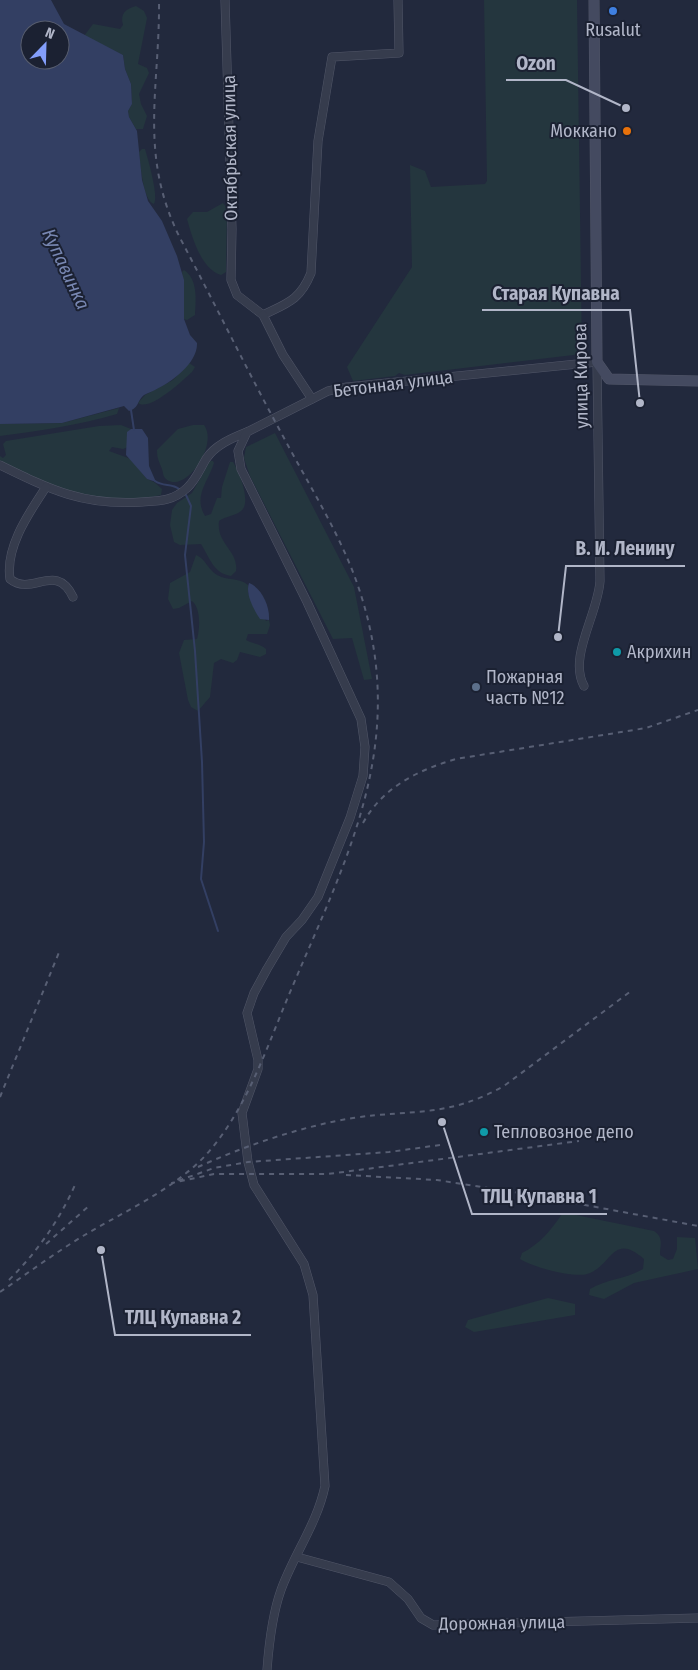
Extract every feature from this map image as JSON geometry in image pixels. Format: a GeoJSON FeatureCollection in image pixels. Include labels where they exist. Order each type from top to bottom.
{"type":"FeatureCollection","features":[{"type":"Feature","properties":{"kind":"street","name":"Октябрьская улица"},"geometry":{"type":"LineString","coordinates":[[225,0],[232,229],[231,280],[237,295],[263,315]]}},
{"type":"Feature","properties":{"kind":"street"},"geometry":{"type":"LineString","coordinates":[[312,399],[283,355],[263,315],[296,299],[311,273],[318,141],[332,57],[399,53],[398,0]]}},
{"type":"Feature","properties":{"kind":"street","name":"улица Кирова"},"geometry":{"type":"LineString","coordinates":[[584,686],[579,674],[578,662],[596,608],[600,581],[594,0]]}},
{"type":"Feature","properties":{"kind":"street"},"geometry":{"type":"LineString","coordinates":[[597,362],[609,379],[698,381]]}},
{"type":"Feature","properties":{"kind":"street","name":"Бетонная улица"},"geometry":{"type":"LineString","coordinates":[[0,465],[46,487],[102,503],[173,499],[191,484],[214,450],[328,391],[347,386],[597,362]]}},
{"type":"Feature","properties":{"kind":"street"},"geometry":{"type":"LineString","coordinates":[[247,432],[238,451],[241,469],[361,719],[365,747],[363,776],[350,818],[318,897],[302,920],[286,937],[254,993],[247,1013],[258,1060],[258,1069],[242,1113],[248,1162],[254,1185],[304,1264],[313,1295],[325,1486],[321,1505],[282,1589],[273,1618],[267,1670]]}},
{"type":"Feature","properties":{"kind":"street"},"geometry":{"type":"LineString","coordinates":[[46,487],[24,522],[12,556],[9,571],[10,579],[21,584],[57,580],[68,586],[73,597]]}},
{"type":"Feature","properties":{"kind":"street","name":"Дорожная улица"},"geometry":{"type":"LineString","coordinates":[[298,1557],[389,1582],[412,1604],[421,1618],[433,1625],[698,1618]]}},
{"type":"Feature","properties":{"kind":"shaded area"},"geometry":{"type":"Polygon","coordinates":[[[484,0],[577,0],[582,354],[405,375],[399,373],[395,376],[353,381],[347,367],[412,267],[410,165],[425,171],[431,187],[485,184],[487,181],[484,0]]]}},
{"type":"Feature","properties":{"kind":"shaded area"},"geometry":{"type":"Polygon","coordinates":[[[136,6],[144,11],[147,18],[138,64],[147,68],[149,73],[139,94],[141,104],[147,116],[143,129],[136,129],[129,117],[128,111],[132,104],[131,84],[125,69],[123,55],[84,36],[93,24],[120,29],[123,25],[122,18],[124,12],[136,6]]]}},
{"type":"Feature","properties":{"kind":"shaded area"},"geometry":{"type":"Polygon","coordinates":[[[145,149],[153,178],[154,204],[147,196],[143,181],[139,152],[145,149]]]}},
{"type":"Feature","properties":{"kind":"shaded area"},"geometry":{"type":"Polygon","coordinates":[[[223,203],[227,208],[226,272],[221,275],[214,272],[208,266],[198,252],[187,219],[193,212],[207,212],[223,203]]]}},
{"type":"Feature","properties":{"kind":"shaded area"},"geometry":{"type":"Polygon","coordinates":[[[184,270],[192,279],[196,297],[195,315],[187,320],[184,319],[182,272],[184,270]]]}},
{"type":"Feature","properties":{"kind":"shaded area"},"geometry":{"type":"Polygon","coordinates":[[[189,363],[195,367],[192,372],[174,388],[150,403],[143,405],[138,403],[145,395],[173,380],[189,363]]]}},
{"type":"Feature","properties":{"kind":"shaded area"},"geometry":{"type":"Polygon","coordinates":[[[119,408],[117,414],[88,421],[0,436],[0,424],[62,423],[119,408]]]}},
{"type":"Feature","properties":{"kind":"shaded area"},"geometry":{"type":"Polygon","coordinates":[[[121,425],[131,429],[127,433],[128,447],[123,449],[112,447],[109,451],[131,459],[147,479],[162,489],[161,495],[139,499],[97,497],[59,487],[0,462],[0,456],[3,458],[6,455],[3,444],[6,441],[99,426],[121,425]]]}},
{"type":"Feature","properties":{"kind":"shaded area"},"geometry":{"type":"Polygon","coordinates":[[[193,425],[204,425],[207,434],[207,444],[204,455],[198,466],[182,480],[174,482],[166,479],[158,460],[157,450],[178,429],[193,425]]]}},
{"type":"Feature","properties":{"kind":"shaded area"},"geometry":{"type":"Polygon","coordinates":[[[275,433],[354,587],[372,679],[364,680],[352,638],[333,639],[250,476],[244,458],[246,447],[275,433]]]}},
{"type":"Feature","properties":{"kind":"shaded area"},"geometry":{"type":"Polygon","coordinates":[[[210,461],[214,463],[203,489],[200,502],[205,516],[211,514],[217,498],[221,498],[222,487],[230,462],[233,462],[238,472],[245,494],[244,507],[241,511],[219,521],[221,536],[236,564],[236,571],[231,576],[220,572],[216,568],[201,544],[180,545],[174,542],[170,525],[172,510],[177,503],[192,493],[210,461]]]}},
{"type":"Feature","properties":{"kind":"shaded area"},"geometry":{"type":"Polygon","coordinates":[[[196,555],[217,575],[241,581],[248,585],[248,593],[266,621],[269,620],[270,625],[267,634],[248,634],[246,640],[264,647],[266,654],[260,657],[240,652],[237,660],[233,663],[221,659],[214,663],[210,697],[198,711],[191,707],[188,700],[179,653],[184,640],[197,639],[199,624],[197,608],[192,601],[173,609],[168,599],[170,583],[190,572],[196,555]]]}},
{"type":"Feature","properties":{"kind":"shaded area"},"geometry":{"type":"Polygon","coordinates":[[[566,1213],[654,1231],[660,1239],[660,1255],[668,1260],[673,1259],[677,1249],[677,1237],[695,1238],[698,1269],[634,1283],[604,1299],[589,1295],[590,1289],[596,1286],[643,1269],[644,1259],[633,1251],[618,1250],[595,1270],[580,1275],[553,1271],[520,1259],[522,1253],[540,1241],[562,1214],[566,1213]]]}},
{"type":"Feature","properties":{"kind":"shaded area"},"geometry":{"type":"Polygon","coordinates":[[[548,1298],[575,1304],[575,1315],[474,1332],[465,1327],[468,1320],[548,1298]]]}},
{"type":"Feature","properties":{"kind":"water","name":"Купавинка"},"geometry":{"type":"Polygon","coordinates":[[[0,0],[51,0],[62,20],[20,20],[20,70],[70,70],[70,27],[123,55],[125,69],[131,84],[132,104],[128,111],[129,117],[137,131],[142,180],[148,201],[162,221],[177,256],[184,280],[184,319],[190,335],[197,343],[189,365],[169,382],[144,395],[135,408],[129,411],[124,406],[62,423],[0,424],[0,0]]]}},
{"type":"Feature","properties":{"kind":"water"},"geometry":{"type":"Polygon","coordinates":[[[131,429],[142,429],[148,438],[149,466],[156,482],[147,479],[126,455],[127,432],[131,429]]]}},
{"type":"Feature","properties":{"kind":"water"},"geometry":{"type":"Polygon","coordinates":[[[249,583],[258,589],[264,598],[269,620],[260,619],[255,611],[249,597],[249,583]]]}},
{"type":"Feature","properties":{"kind":"waterway"},"geometry":{"type":"LineString","coordinates":[[131,410],[134,430]]}},
{"type":"Feature","properties":{"kind":"waterway"},"geometry":{"type":"LineString","coordinates":[[155,481],[179,489]]}},
{"type":"Feature","properties":{"kind":"waterway"},"geometry":{"type":"LineString","coordinates":[[186,495],[191,506],[185,555],[195,651],[202,762],[204,842],[201,879],[218,931]]}},
{"type":"Feature","properties":{"kind":"railway"},"geometry":{"type":"LineString","coordinates":[[0,1292],[98,1227],[162,1191],[191,1169],[218,1140],[243,1102],[253,1081],[330,898],[349,850],[364,802],[374,753],[378,703],[374,650],[361,595],[354,575],[346,554],[326,515],[180,238],[167,207],[159,178],[155,149],[154,120],[159,0]]}},
{"type":"Feature","properties":{"kind":"railway"},"geometry":{"type":"LineString","coordinates":[[363,823],[371,810],[391,790],[415,775],[442,763],[456,759],[646,728],[698,710]]}},
{"type":"Feature","properties":{"kind":"railway"},"geometry":{"type":"LineString","coordinates":[[0,1097],[60,950]]}},
{"type":"Feature","properties":{"kind":"railway"},"geometry":{"type":"LineString","coordinates":[[198,1167],[254,1144],[314,1126],[374,1115],[430,1111],[447,1108],[484,1096],[504,1086],[631,991]]}},
{"type":"Feature","properties":{"kind":"railway"},"geometry":{"type":"LineString","coordinates":[[440,1145],[389,1152],[248,1162],[214,1168],[172,1183],[214,1174],[328,1174],[579,1141]]}},
{"type":"Feature","properties":{"kind":"railway"},"geometry":{"type":"LineString","coordinates":[[346,1175],[437,1180],[526,1194],[698,1226]]}},
{"type":"Feature","properties":{"kind":"railway"},"geometry":{"type":"LineString","coordinates":[[9,1280],[46,1236],[62,1211],[75,1185]]}},
{"type":"Feature","properties":{"kind":"railway"},"geometry":{"type":"LineString","coordinates":[[46,1244],[90,1205]]}},
{"type":"Feature","properties":{"kind":"place","name":"Rusalut"},"geometry":{"type":"Point","coordinates":[613,11]}},
{"type":"Feature","properties":{"kind":"place","name":"Ozon"},"geometry":{"type":"Point","coordinates":[626,108]}},
{"type":"Feature","properties":{"kind":"place","name":"Моккано"},"geometry":{"type":"Point","coordinates":[627,131]}},
{"type":"Feature","properties":{"kind":"place","name":"Старая Купавна"},"geometry":{"type":"Point","coordinates":[640,403]}},
{"type":"Feature","properties":{"kind":"place","name":"В. И. Ленину"},"geometry":{"type":"Point","coordinates":[558,637]}},
{"type":"Feature","properties":{"kind":"place","name":"Акрихин"},"geometry":{"type":"Point","coordinates":[617,652]}},
{"type":"Feature","properties":{"kind":"place","name":"Пожарная часть №12"},"geometry":{"type":"Point","coordinates":[476,687]}},
{"type":"Feature","properties":{"kind":"place","name":"ТЛЦ Купавна 1"},"geometry":{"type":"Point","coordinates":[442,1122]}},
{"type":"Feature","properties":{"kind":"place","name":"Тепловозное депо"},"geometry":{"type":"Point","coordinates":[484,1132]}},
{"type":"Feature","properties":{"kind":"place","name":"ТЛЦ Купавна 2"},"geometry":{"type":"Point","coordinates":[101,1250]}}]}
